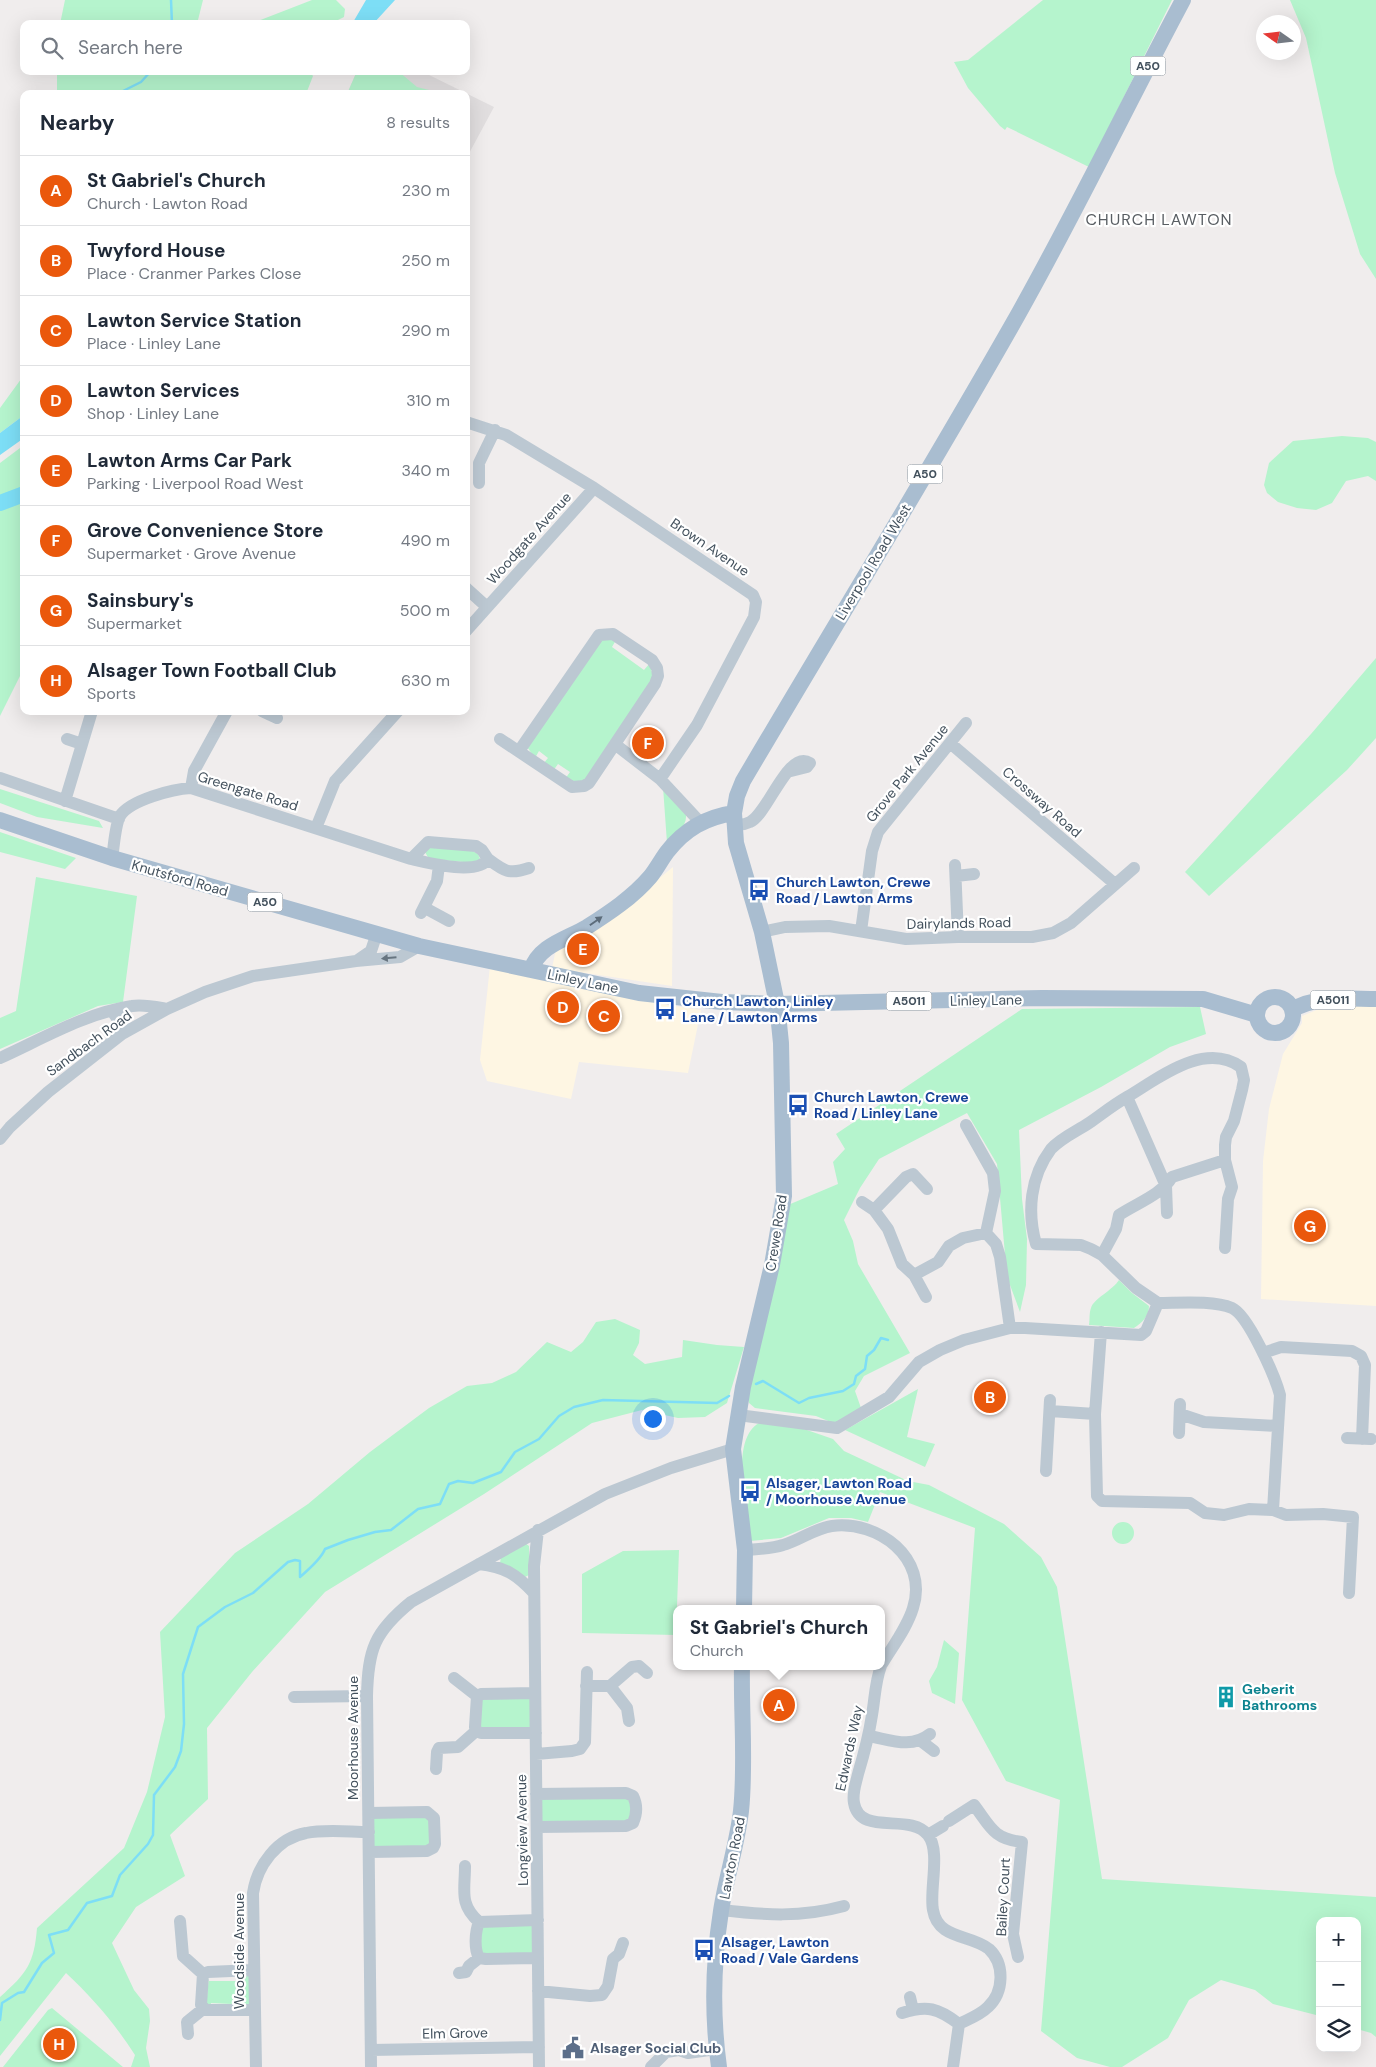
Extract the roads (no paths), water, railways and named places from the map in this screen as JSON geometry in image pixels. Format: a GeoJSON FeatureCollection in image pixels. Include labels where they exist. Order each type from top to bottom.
{"type":"FeatureCollection","features":[{"type":"Feature","properties":{"kind":"main road","name":"Liverpool Road West"},"geometry":{"type":"LineString","coordinates":[[734,819],[737,796],[743,781],[1016,319],[1067,226],[1183,0]]}},
{"type":"Feature","properties":{"kind":"main road"},"geometry":{"type":"LineString","coordinates":[[531,970],[534,961],[541,953],[586,927],[634,892],[650,877],[667,851],[686,832],[700,822],[734,819]]}},
{"type":"Feature","properties":{"kind":"main road","name":"Crewe Road"},"geometry":{"type":"LineString","coordinates":[[734,819],[736,843],[762,932],[777,1004],[781,1043],[784,1196],[772,1265],[738,1416]]}},
{"type":"Feature","properties":{"kind":"main road","name":"Knutsford Road"},"geometry":{"type":"LineString","coordinates":[[0,820],[112,858],[418,946]]}},
{"type":"Feature","properties":{"kind":"main road","name":"Linley Lane"},"geometry":{"type":"LineString","coordinates":[[418,946],[639,993],[722,1002],[777,1004],[1042,998],[1203,999],[1257,1015]]}},
{"type":"Feature","properties":{"kind":"main road"},"geometry":{"type":"LineString","coordinates":[[1275,997],[1286,1001],[1292,1010],[1292,1022],[1284,1031],[1279,1033],[1263,1029],[1257,1020],[1260,1004],[1265,1000],[1275,997]]}},
{"type":"Feature","properties":{"kind":"main road","name":"A5011"},"geometry":{"type":"LineString","coordinates":[[1292,1010],[1304,1003],[1317,1000],[1376,999]]}},
{"type":"Feature","properties":{"kind":"main road"},"geometry":{"type":"LineString","coordinates":[[738,1416],[733,1449],[745,1550],[744,1605]]}},
{"type":"Feature","properties":{"kind":"main road","name":"Lawton Road"},"geometry":{"type":"LineString","coordinates":[[719,2067],[716,2049],[714,1997],[721,1910],[736,1844],[741,1810],[742,1670]]}},
{"type":"Feature","properties":{"kind":"street","name":"Brown Avenue"},"geometry":{"type":"LineString","coordinates":[[470,423],[496,430],[506,435],[594,488],[753,595],[756,602],[754,617],[697,725],[660,779]]}},
{"type":"Feature","properties":{"kind":"street"},"geometry":{"type":"LineString","coordinates":[[479,483],[478,463],[496,430]]}},
{"type":"Feature","properties":{"kind":"street","name":"Woodgate Avenue"},"geometry":{"type":"LineString","coordinates":[[470,626],[594,488]]}},
{"type":"Feature","properties":{"kind":"street"},"geometry":{"type":"LineString","coordinates":[[470,592],[487,607]]}},
{"type":"Feature","properties":{"kind":"street"},"geometry":{"type":"LineString","coordinates":[[500,739],[572,787],[589,783],[656,684],[657,668],[652,660],[613,634],[606,634],[596,638],[519,751]]}},
{"type":"Feature","properties":{"kind":"street"},"geometry":{"type":"LineString","coordinates":[[65,802],[91,715]]}},
{"type":"Feature","properties":{"kind":"street"},"geometry":{"type":"LineString","coordinates":[[191,788],[194,771],[225,715]]}},
{"type":"Feature","properties":{"kind":"street"},"geometry":{"type":"LineString","coordinates":[[271,715],[277,718]]}},
{"type":"Feature","properties":{"kind":"street"},"geometry":{"type":"LineString","coordinates":[[316,828],[335,781],[394,715]]}},
{"type":"Feature","properties":{"kind":"street","name":"Grove Park Avenue"},"geometry":{"type":"LineString","coordinates":[[861,931],[872,851],[878,832],[966,723]]}},
{"type":"Feature","properties":{"kind":"street"},"geometry":{"type":"LineString","coordinates":[[67,739],[82,744]]}},
{"type":"Feature","properties":{"kind":"street","name":"Crossway Road"},"geometry":{"type":"LineString","coordinates":[[950,743],[1115,884]]}},
{"type":"Feature","properties":{"kind":"street"},"geometry":{"type":"LineString","coordinates":[[616,745],[660,779],[700,822]]}},
{"type":"Feature","properties":{"kind":"street"},"geometry":{"type":"LineString","coordinates":[[734,819],[751,822],[760,814],[787,772]]}},
{"type":"Feature","properties":{"kind":"street"},"geometry":{"type":"LineString","coordinates":[[0,778],[65,802],[119,819],[112,858]]}},
{"type":"Feature","properties":{"kind":"street","name":"Greengate Road"},"geometry":{"type":"LineString","coordinates":[[119,819],[132,805],[177,789],[191,788],[411,859],[439,865],[475,868],[488,859]]}},
{"type":"Feature","properties":{"kind":"street"},"geometry":{"type":"LineString","coordinates":[[411,859],[428,842],[476,846],[482,850],[488,859],[510,872],[529,868]]}},
{"type":"Feature","properties":{"kind":"street"},"geometry":{"type":"LineString","coordinates":[[439,865],[437,881],[423,910],[450,921]]}},
{"type":"Feature","properties":{"kind":"street","name":"Dairylands Road"},"geometry":{"type":"LineString","coordinates":[[762,932],[804,926],[829,926],[906,939],[1032,937],[1052,933],[1071,923],[1134,868]]}},
{"type":"Feature","properties":{"kind":"street"},"geometry":{"type":"LineString","coordinates":[[958,937],[955,871],[974,874]]}},
{"type":"Feature","properties":{"kind":"street"},"geometry":{"type":"LineString","coordinates":[[356,961],[371,951],[377,933]]}},
{"type":"Feature","properties":{"kind":"street","name":"Sandbach Road"},"geometry":{"type":"LineString","coordinates":[[0,1139],[10,1127],[48,1092],[122,1034],[166,1009],[205,992],[253,976],[356,961],[400,957],[418,946]]}},
{"type":"Feature","properties":{"kind":"street"},"geometry":{"type":"LineString","coordinates":[[0,1058],[88,1019],[112,1011],[134,1006],[166,1009]]}},
{"type":"Feature","properties":{"kind":"street"},"geometry":{"type":"LineString","coordinates":[[112,1011],[119,1021],[122,1034]]}},
{"type":"Feature","properties":{"kind":"street"},"geometry":{"type":"LineString","coordinates":[[1225,1248],[1228,1199],[1232,1187],[1225,1160],[1226,1137],[1234,1121],[1244,1080],[1241,1067],[1231,1060],[1209,1058],[1181,1065],[1127,1098],[1108,1107],[1052,1148],[1041,1165],[1033,1187],[1030,1208],[1036,1249],[1081,1245],[1102,1255],[1136,1288],[1158,1303],[1213,1304],[1232,1308],[1244,1318],[1263,1353],[1280,1395],[1273,1510]]}},
{"type":"Feature","properties":{"kind":"street"},"geometry":{"type":"LineString","coordinates":[[1127,1098],[1166,1186],[1167,1213]]}},
{"type":"Feature","properties":{"kind":"street"},"geometry":{"type":"LineString","coordinates":[[966,1125],[993,1173],[995,1190],[986,1233]]}},
{"type":"Feature","properties":{"kind":"street"},"geometry":{"type":"LineString","coordinates":[[1102,1255],[1116,1229],[1119,1215],[1166,1186],[1172,1177],[1225,1160]]}},
{"type":"Feature","properties":{"kind":"street"},"geometry":{"type":"LineString","coordinates":[[874,1210],[906,1178],[913,1174],[927,1189]]}},
{"type":"Feature","properties":{"kind":"street"},"geometry":{"type":"LineString","coordinates":[[862,1202],[874,1210],[888,1229],[902,1264],[914,1275],[926,1297]]}},
{"type":"Feature","properties":{"kind":"street"},"geometry":{"type":"LineString","coordinates":[[986,1233],[996,1244],[1000,1257],[1010,1328]]}},
{"type":"Feature","properties":{"kind":"street"},"geometry":{"type":"LineString","coordinates":[[914,1275],[938,1262],[949,1246],[963,1238],[986,1233]]}},
{"type":"Feature","properties":{"kind":"street"},"geometry":{"type":"LineString","coordinates":[[738,1416],[837,1428],[889,1397],[919,1362],[964,1340],[1010,1328],[1141,1335],[1146,1331],[1158,1303]]}},
{"type":"Feature","properties":{"kind":"street"},"geometry":{"type":"LineString","coordinates":[[1101,1332],[1096,1414],[1096,1503],[1102,1501],[1190,1503],[1205,1513],[1224,1516],[1249,1509],[1273,1510],[1286,1515],[1323,1514],[1353,1517],[1353,1543],[1343,1577],[1349,1593]]}},
{"type":"Feature","properties":{"kind":"street"},"geometry":{"type":"LineString","coordinates":[[1263,1353],[1281,1347],[1352,1352],[1361,1356],[1365,1365],[1366,1439],[1347,1438]]}},
{"type":"Feature","properties":{"kind":"street"},"geometry":{"type":"LineString","coordinates":[[1046,1471],[1050,1406],[1096,1414]]}},
{"type":"Feature","properties":{"kind":"street"},"geometry":{"type":"LineString","coordinates":[[1179,1433],[1180,1409],[1204,1422],[1278,1426]]}},
{"type":"Feature","properties":{"kind":"street","name":"Moorhouse Avenue"},"geometry":{"type":"LineString","coordinates":[[371,2067],[367,1696],[371,1651],[380,1633],[393,1616],[411,1602],[605,1494],[671,1468],[733,1449]]}},
{"type":"Feature","properties":{"kind":"street","name":"Edwards Way"},"geometry":{"type":"LineString","coordinates":[[745,1550],[783,1545],[831,1526],[850,1526],[874,1532],[892,1542],[905,1554],[913,1570],[916,1590],[910,1615],[885,1658]]}},
{"type":"Feature","properties":{"kind":"street","name":"Longview Avenue"},"geometry":{"type":"LineString","coordinates":[[538,1530],[535,1546],[534,1593],[539,2067]]}},
{"type":"Feature","properties":{"kind":"street"},"geometry":{"type":"LineString","coordinates":[[479,1564],[497,1566],[511,1572],[534,1593]]}},
{"type":"Feature","properties":{"kind":"street"},"geometry":{"type":"LineString","coordinates":[[586,1686],[610,1686],[632,1666],[639,1666],[646,1673]]}},
{"type":"Feature","properties":{"kind":"street","name":"Edwards Way"},"geometry":{"type":"LineString","coordinates":[[879,1670],[869,1736],[854,1791],[854,1805],[860,1815],[870,1822],[913,1825],[928,1835]]}},
{"type":"Feature","properties":{"kind":"street"},"geometry":{"type":"LineString","coordinates":[[536,1754],[580,1748],[585,1742],[587,1672]]}},
{"type":"Feature","properties":{"kind":"street"},"geometry":{"type":"LineString","coordinates":[[454,1678],[477,1696]]}},
{"type":"Feature","properties":{"kind":"street"},"geometry":{"type":"LineString","coordinates":[[610,1686],[627,1708],[629,1720]]}},
{"type":"Feature","properties":{"kind":"street"},"geometry":{"type":"LineString","coordinates":[[477,1696],[481,1694],[535,1693]]}},
{"type":"Feature","properties":{"kind":"street"},"geometry":{"type":"LineString","coordinates":[[294,1697],[367,1696]]}},
{"type":"Feature","properties":{"kind":"street"},"geometry":{"type":"LineString","coordinates":[[476,1731],[475,1700],[477,1696]]}},
{"type":"Feature","properties":{"kind":"street"},"geometry":{"type":"LineString","coordinates":[[476,1731],[481,1733],[536,1733]]}},
{"type":"Feature","properties":{"kind":"street"},"geometry":{"type":"LineString","coordinates":[[436,1769],[436,1752],[438,1748],[458,1746],[476,1731]]}},
{"type":"Feature","properties":{"kind":"street"},"geometry":{"type":"LineString","coordinates":[[869,1736],[906,1743],[926,1738],[934,1751]]}},
{"type":"Feature","properties":{"kind":"street"},"geometry":{"type":"LineString","coordinates":[[536,1794],[626,1793],[633,1796],[636,1802],[636,1817],[633,1823],[626,1826],[537,1827]]}},
{"type":"Feature","properties":{"kind":"street","name":"Bailey Court"},"geometry":{"type":"LineString","coordinates":[[928,1835],[974,1805],[995,1833],[1007,1840],[1022,1842],[1013,1934],[1022,1955],[999,1965]]}},
{"type":"Feature","properties":{"kind":"street"},"geometry":{"type":"LineString","coordinates":[[369,1813],[427,1812],[434,1818],[435,1844],[427,1851],[370,1852]]}},
{"type":"Feature","properties":{"kind":"street","name":"Woodside Avenue"},"geometry":{"type":"LineString","coordinates":[[256,2067],[252,1893],[256,1876],[265,1860],[288,1839],[306,1833],[369,1832]]}},
{"type":"Feature","properties":{"kind":"street"},"geometry":{"type":"LineString","coordinates":[[928,1835],[933,1850],[932,1910],[938,1924],[953,1935],[987,1948],[994,1955],[999,1965],[1001,1977],[998,1992],[989,2006],[977,2015],[959,2024]]}},
{"type":"Feature","properties":{"kind":"street"},"geometry":{"type":"LineString","coordinates":[[465,1866],[465,1906],[469,1913],[479,1922],[538,1920]]}},
{"type":"Feature","properties":{"kind":"street"},"geometry":{"type":"LineString","coordinates":[[721,1910],[768,1915],[804,1914],[844,1906]]}},
{"type":"Feature","properties":{"kind":"street"},"geometry":{"type":"LineString","coordinates":[[180,1921],[183,1956],[203,1974]]}},
{"type":"Feature","properties":{"kind":"street"},"geometry":{"type":"LineString","coordinates":[[479,1922],[476,1928],[476,1952],[479,1958]]}},
{"type":"Feature","properties":{"kind":"street"},"geometry":{"type":"LineString","coordinates":[[538,1991],[590,1996],[602,1995],[608,1986],[613,1960],[620,1954],[623,1943]]}},
{"type":"Feature","properties":{"kind":"street"},"geometry":{"type":"LineString","coordinates":[[459,1973],[466,1972],[479,1958],[538,1958]]}},
{"type":"Feature","properties":{"kind":"street"},"geometry":{"type":"LineString","coordinates":[[203,1974],[208,1972],[254,1970]]}},
{"type":"Feature","properties":{"kind":"street"},"geometry":{"type":"LineString","coordinates":[[202,2009],[203,1974]]}},
{"type":"Feature","properties":{"kind":"street"},"geometry":{"type":"LineString","coordinates":[[910,1997],[907,2012],[933,2008],[959,2024]]}},
{"type":"Feature","properties":{"kind":"street"},"geometry":{"type":"LineString","coordinates":[[188,2034],[187,2022],[202,2009],[254,2010]]}},
{"type":"Feature","properties":{"kind":"street"},"geometry":{"type":"LineString","coordinates":[[953,2067],[959,2024]]}},
{"type":"Feature","properties":{"kind":"street","name":"Elm Grove"},"geometry":{"type":"LineString","coordinates":[[371,2050],[539,2047]]}},
{"type":"Feature","properties":{"kind":"street"},"geometry":{"type":"LineString","coordinates":[[651,2067],[666,2052],[679,2050],[688,2053],[716,2049]]}},
{"type":"Feature","properties":{"kind":"water"},"geometry":{"type":"Polygon","coordinates":[[[366,0],[395,0],[377,20],[354,20],[366,0]]]}},
{"type":"Feature","properties":{"kind":"water"},"geometry":{"type":"Polygon","coordinates":[[[20,418],[20,441],[0,455],[0,433],[20,418]]]}},
{"type":"Feature","properties":{"kind":"waterway"},"geometry":{"type":"LineString","coordinates":[[171,0],[172,20]]}},
{"type":"Feature","properties":{"kind":"waterway"},"geometry":{"type":"LineString","coordinates":[[125,90],[141,82],[147,75]]}},
{"type":"Feature","properties":{"kind":"waterway"},"geometry":{"type":"LineString","coordinates":[[0,503],[20,496]]}},
{"type":"Feature","properties":{"kind":"waterway"},"geometry":{"type":"LineString","coordinates":[[756,1384],[763,1381],[799,1403],[809,1398],[843,1391],[854,1384],[856,1376],[865,1369],[867,1356],[874,1350],[881,1338],[888,1340]]}},
{"type":"Feature","properties":{"kind":"waterway"},"geometry":{"type":"LineString","coordinates":[[0,2020],[2,2003],[18,1993],[24,1992],[42,1963],[54,1953],[49,1935],[68,1930],[87,1903],[112,1896],[120,1875],[148,1844],[153,1835],[154,1795],[175,1767],[181,1751],[184,1724],[183,1674],[198,1627],[225,1607],[253,1593],[288,1562],[300,1561],[300,1577],[318,1560],[325,1549],[375,1532],[391,1530],[418,1509],[440,1504],[449,1484],[458,1481],[473,1483],[501,1472],[515,1452],[539,1439],[559,1416],[574,1407],[603,1400],[717,1403],[729,1396]]}},
{"type":"Feature","properties":{"kind":"place","name":"Grove Convenience Store"},"geometry":{"type":"Point","coordinates":[648,743]}},
{"type":"Feature","properties":{"kind":"place","name":"Church Lawton, Crewe Road / Lawton Arms"},"geometry":{"type":"Point","coordinates":[759,890]}},
{"type":"Feature","properties":{"kind":"place","name":"Lawton Arms Car Park"},"geometry":{"type":"Point","coordinates":[583,949]}},
{"type":"Feature","properties":{"kind":"place","name":"Lawton Services"},"geometry":{"type":"Point","coordinates":[563,1007]}},
{"type":"Feature","properties":{"kind":"place","name":"Church Lawton, Linley Lane / Lawton Arms"},"geometry":{"type":"Point","coordinates":[665,1009]}},
{"type":"Feature","properties":{"kind":"place","name":"Lawton Service Station"},"geometry":{"type":"Point","coordinates":[604,1016]}},
{"type":"Feature","properties":{"kind":"place","name":"Church Lawton, Crewe Road / Linley Lane"},"geometry":{"type":"Point","coordinates":[798,1105]}},
{"type":"Feature","properties":{"kind":"place","name":"Sainsbury's"},"geometry":{"type":"Point","coordinates":[1310,1226]}},
{"type":"Feature","properties":{"kind":"place","name":"Twyford House"},"geometry":{"type":"Point","coordinates":[990,1397]}},
{"type":"Feature","properties":{"kind":"place","name":"Alsager, Lawton Road / Moorhouse Avenue"},"geometry":{"type":"Point","coordinates":[750,1491]}},
{"type":"Feature","properties":{"kind":"place","name":"Geberit Bathrooms"},"geometry":{"type":"Point","coordinates":[1226,1697]}},
{"type":"Feature","properties":{"kind":"place","name":"St Gabriel's Church"},"geometry":{"type":"Point","coordinates":[779,1705]}},
{"type":"Feature","properties":{"kind":"place","name":"Alsager, Lawton Road / Vale Gardens"},"geometry":{"type":"Point","coordinates":[704,1950]}},
{"type":"Feature","properties":{"kind":"place","name":"Alsager Town Football Club"},"geometry":{"type":"Point","coordinates":[59,2044]}},
{"type":"Feature","properties":{"kind":"place","name":"Alsager Social Club"},"geometry":{"type":"Point","coordinates":[573,2048]}},
{"type":"Feature","properties":{"kind":"district","name":"CHURCH LAWTON"},"geometry":{"type":"Point","coordinates":[1159,219]}}]}
